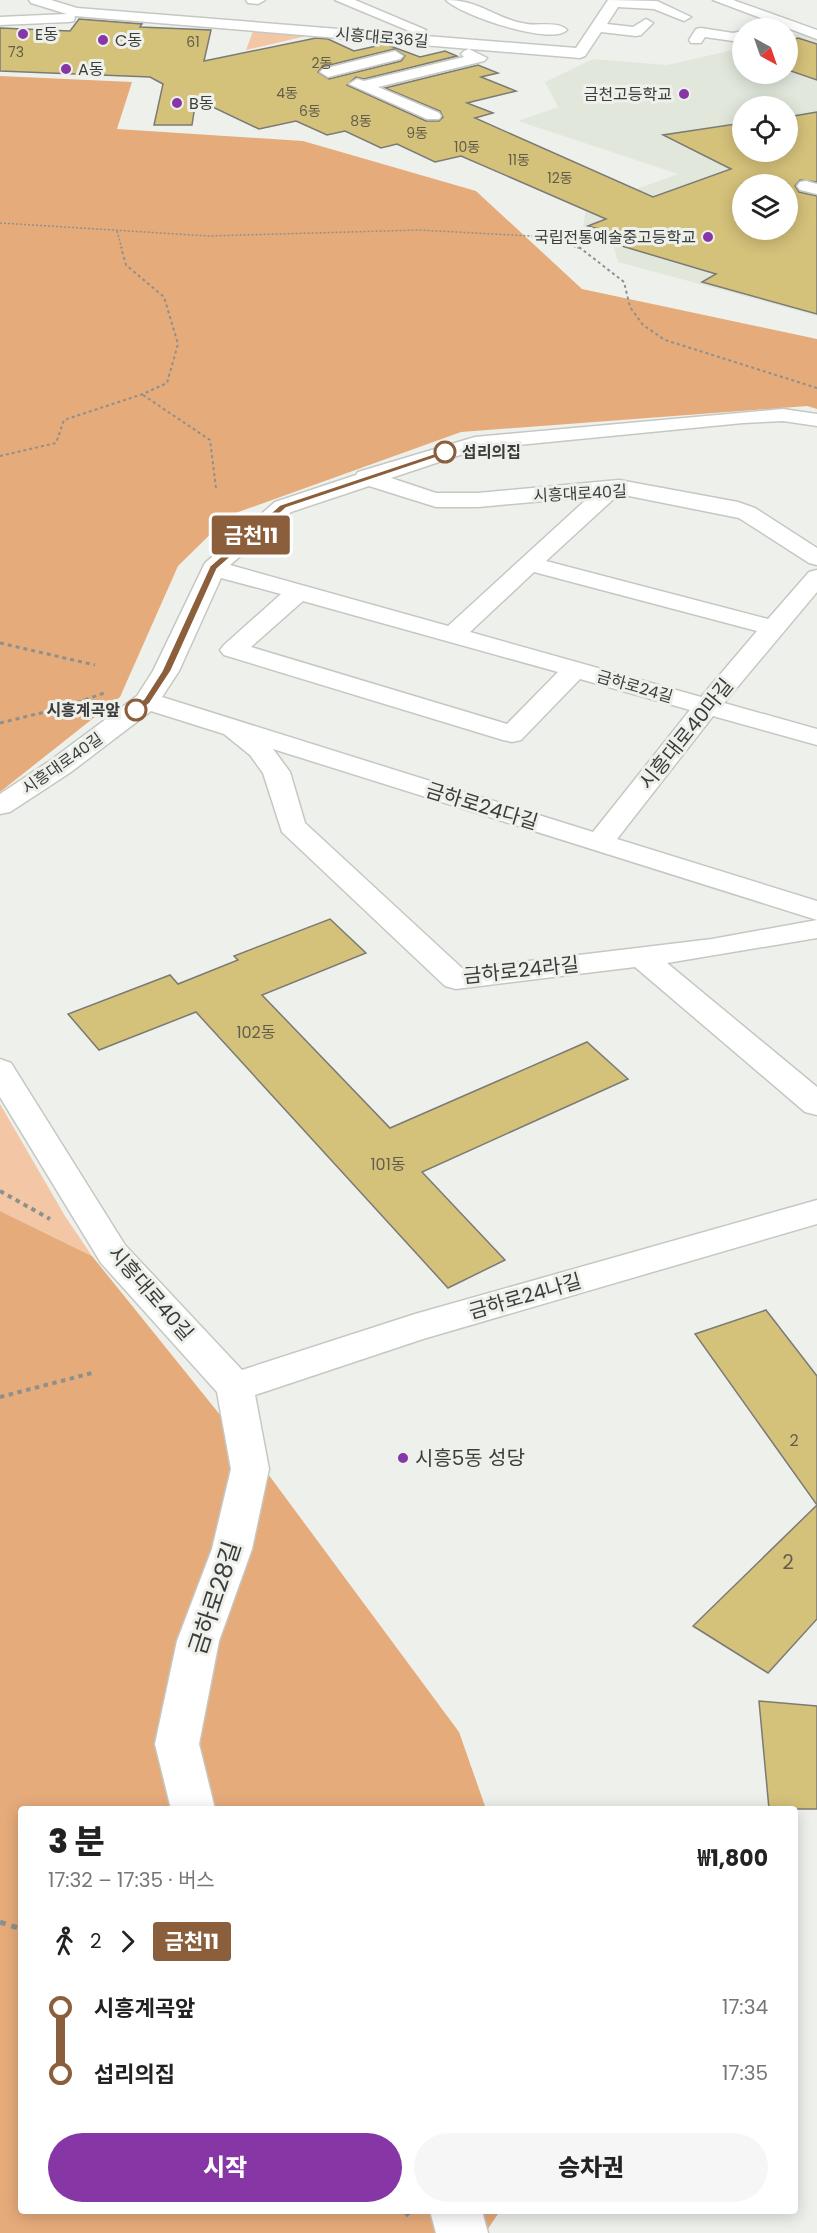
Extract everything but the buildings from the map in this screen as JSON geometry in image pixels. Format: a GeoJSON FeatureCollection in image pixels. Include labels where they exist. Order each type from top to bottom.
{"type":"FeatureCollection","features":[{"type":"Feature","properties":{"kind":"street","name":"시흥대로36길"},"geometry":{"type":"LineString","coordinates":[[36,0],[68,11],[580,53],[613,1]]}},
{"type":"Feature","properties":{"kind":"street"},"geometry":{"type":"LineString","coordinates":[[240,15],[256,0]]}},
{"type":"Feature","properties":{"kind":"street"},"geometry":{"type":"LineString","coordinates":[[342,0],[457,43]]}},
{"type":"Feature","properties":{"kind":"street"},"geometry":{"type":"LineString","coordinates":[[453,0],[522,27],[598,27],[636,32],[646,23]]}},
{"type":"Feature","properties":{"kind":"street"},"geometry":{"type":"LineString","coordinates":[[720,0],[770,18]]}},
{"type":"Feature","properties":{"kind":"street"},"geometry":{"type":"LineString","coordinates":[[613,1],[657,5],[684,17]]}},
{"type":"Feature","properties":{"kind":"street","name":"시흥대로36길"},"geometry":{"type":"LineString","coordinates":[[400,23],[504,2]]}},
{"type":"Feature","properties":{"kind":"street"},"geometry":{"type":"LineString","coordinates":[[120,16],[129,6],[141,3]]}},
{"type":"Feature","properties":{"kind":"street"},"geometry":{"type":"LineString","coordinates":[[796,10],[812,33]]}},
{"type":"Feature","properties":{"kind":"street"},"geometry":{"type":"LineString","coordinates":[[0,21],[71,18]]}},
{"type":"Feature","properties":{"kind":"street"},"geometry":{"type":"LineString","coordinates":[[583,21],[598,27]]}},
{"type":"Feature","properties":{"kind":"street"},"geometry":{"type":"LineString","coordinates":[[696,40],[701,32],[732,37]]}},
{"type":"Feature","properties":{"kind":"street"},"geometry":{"type":"LineString","coordinates":[[433,116],[328,72],[457,43]]}},
{"type":"Feature","properties":{"kind":"street"},"geometry":{"type":"LineString","coordinates":[[363,86],[479,58],[456,49],[457,43]]}},
{"type":"Feature","properties":{"kind":"street","name":"시흥대로40길"},"geometry":{"type":"LineString","coordinates":[[0,806],[61,766],[147,701],[166,671],[213,568],[283,507],[366,477],[475,443],[743,417],[783,415],[817,420]]}},
{"type":"Feature","properties":{"kind":"street","name":"시흥대로40길"},"geometry":{"type":"LineString","coordinates":[[366,477],[436,500],[478,500],[611,488],[730,507],[747,513],[817,558]]}},
{"type":"Feature","properties":{"kind":"street"},"geometry":{"type":"LineString","coordinates":[[453,635],[611,488]]}},
{"type":"Feature","properties":{"kind":"street"},"geometry":{"type":"LineString","coordinates":[[530,564],[774,628]]}},
{"type":"Feature","properties":{"kind":"street","name":"금하로24길"},"geometry":{"type":"LineString","coordinates":[[213,568],[817,737]]}},
{"type":"Feature","properties":{"kind":"street","name":"시흥대로40마길"},"geometry":{"type":"LineString","coordinates":[[599,843],[707,706],[817,577]]}},
{"type":"Feature","properties":{"kind":"street"},"geometry":{"type":"LineString","coordinates":[[298,592],[233,650],[512,734],[575,669]]}},
{"type":"Feature","properties":{"kind":"street","name":"금하로24다길"},"geometry":{"type":"LineString","coordinates":[[147,701],[817,911]]}},
{"type":"Feature","properties":{"kind":"street","name":"금하로24라길"},"geometry":{"type":"LineString","coordinates":[[232,728],[259,749],[276,772],[292,826],[456,979],[712,948],[817,929]]}},
{"type":"Feature","properties":{"kind":"street"},"geometry":{"type":"LineString","coordinates":[[642,957],[817,1104]]}},
{"type":"Feature","properties":{"kind":"street","name":"시흥대로40길"},"geometry":{"type":"LineString","coordinates":[[0,1070],[113,1254],[235,1387]]}},
{"type":"Feature","properties":{"kind":"street","name":"금하로24나길"},"geometry":{"type":"LineString","coordinates":[[235,1387],[415,1328],[817,1212]]}},
{"type":"Feature","properties":{"kind":"street","name":"금하로28길"},"geometry":{"type":"LineString","coordinates":[[192,1806],[177,1744],[198,1641],[232,1549],[250,1468],[235,1387]]}},
{"type":"Feature","properties":{"kind":"street"},"geometry":{"type":"LineString","coordinates":[[457,2214],[462,2233]]}},
{"type":"Feature","properties":{"kind":"path"},"geometry":{"type":"LineString","coordinates":[[0,224],[208,236],[419,230],[549,237],[576,244],[624,282],[630,307],[643,325],[665,340],[817,388]]}},
{"type":"Feature","properties":{"kind":"path"},"geometry":{"type":"LineString","coordinates":[[0,456],[56,443],[64,420],[143,394],[167,383],[178,344],[164,297],[126,265],[117,231]]}},
{"type":"Feature","properties":{"kind":"path"},"geometry":{"type":"LineString","coordinates":[[143,394],[210,440],[216,488]]}},
{"type":"Feature","properties":{"kind":"path"},"geometry":{"type":"LineString","coordinates":[[0,643],[96,665]]}},
{"type":"Feature","properties":{"kind":"path"},"geometry":{"type":"LineString","coordinates":[[0,723],[65,707],[166,671]]}},
{"type":"Feature","properties":{"kind":"path"},"geometry":{"type":"LineString","coordinates":[[0,1397],[92,1373]]}},
{"type":"Feature","properties":{"kind":"path"},"geometry":{"type":"LineString","coordinates":[[0,1922],[18,1928]]}},
{"type":"Feature","properties":{"kind":"shaded area"},"geometry":{"type":"Polygon","coordinates":[[[253,31],[306,36],[246,50],[253,31]]]}},
{"type":"Feature","properties":{"kind":"shaded area"},"geometry":{"type":"Polygon","coordinates":[[[798,33],[817,40],[817,316],[618,262],[613,245],[583,227],[586,207],[678,174],[518,121],[558,107],[545,82],[593,59],[667,65],[732,50],[732,84],[798,84],[798,33]]]}},
{"type":"Feature","properties":{"kind":"shaded area"},"geometry":{"type":"Polygon","coordinates":[[[0,76],[132,82],[117,129],[303,141],[476,191],[582,289],[817,339],[817,409],[807,406],[461,432],[230,515],[178,566],[120,697],[0,792],[0,76]]]}},
{"type":"Feature","properties":{"kind":"shaded area"},"geometry":{"type":"Polygon","coordinates":[[[0,1104],[65,1216],[92,1256],[0,1211],[0,1104]]]}},
{"type":"Feature","properties":{"kind":"shaded area"},"geometry":{"type":"Polygon","coordinates":[[[0,1211],[92,1256],[271,1478],[459,1732],[485,1806],[18,1806],[18,2214],[498,2214],[485,2233],[0,2233],[0,1211]]]}},
{"type":"Feature","properties":{"kind":"bus line","name":"금천11"},"geometry":{"type":"LineString","coordinates":[[136,710],[147,701],[166,671],[213,568],[283,507],[445,452]]}},
{"type":"Feature","properties":{"kind":"place","name":"E동"},"geometry":{"type":"Point","coordinates":[23,34]}},
{"type":"Feature","properties":{"kind":"place","name":"C동"},"geometry":{"type":"Point","coordinates":[103,40]}},
{"type":"Feature","properties":{"kind":"place","name":"A동"},"geometry":{"type":"Point","coordinates":[66,69]}},
{"type":"Feature","properties":{"kind":"place","name":"금천고등학교"},"geometry":{"type":"Point","coordinates":[684,94]}},
{"type":"Feature","properties":{"kind":"place","name":"B동"},"geometry":{"type":"Point","coordinates":[177,103]}},
{"type":"Feature","properties":{"kind":"place","name":"국립전통예술중고등학교"},"geometry":{"type":"Point","coordinates":[708,237]}},
{"type":"Feature","properties":{"kind":"place","name":"섭리의집"},"geometry":{"type":"Point","coordinates":[445,452]}},
{"type":"Feature","properties":{"kind":"place","name":"시흥계곡앞"},"geometry":{"type":"Point","coordinates":[136,710]}},
{"type":"Feature","properties":{"kind":"place","name":"시흥5동 성당"},"geometry":{"type":"Point","coordinates":[403,1458]}}]}
